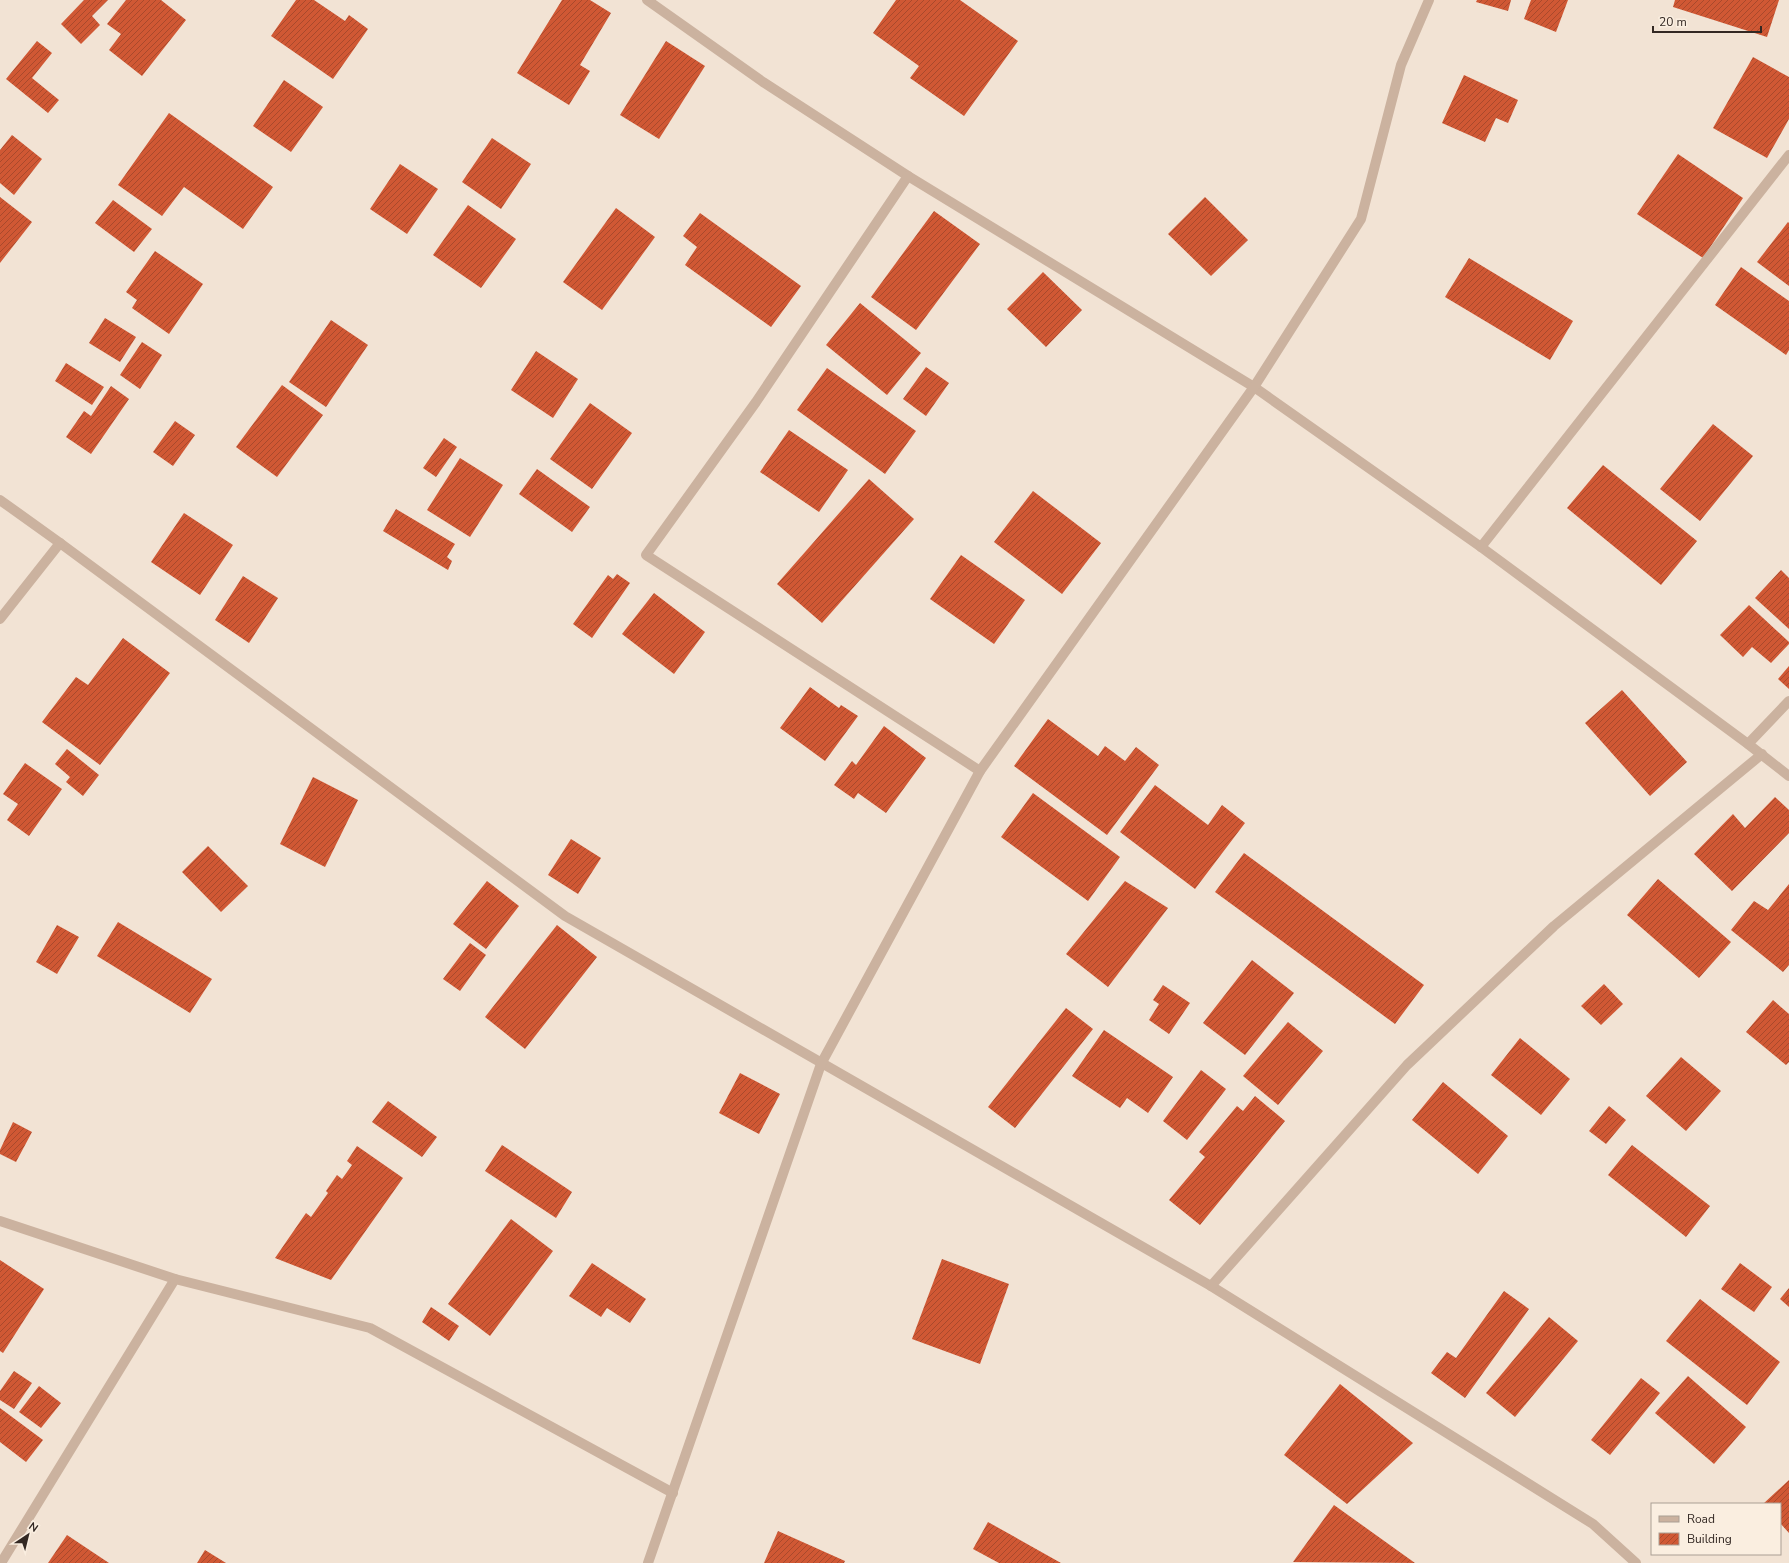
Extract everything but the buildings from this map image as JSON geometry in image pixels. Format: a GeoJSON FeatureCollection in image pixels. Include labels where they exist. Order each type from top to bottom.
{"type":"FeatureCollection","features":[{"type":"Feature","properties":{"kind":"street"},"geometry":{"type":"LineString","coordinates":[[647,0],[764,82],[908,176],[1254,387],[1481,547],[1762,754],[1789,776]]}},
{"type":"Feature","properties":{"kind":"street"},"geometry":{"type":"LineString","coordinates":[[648,1563],[821,1064],[980,771],[1254,387],[1361,219],[1401,65],[1429,0]]}},
{"type":"Feature","properties":{"kind":"street"},"geometry":{"type":"LineString","coordinates":[[1481,547],[1789,155]]}},
{"type":"Feature","properties":{"kind":"street"},"geometry":{"type":"LineString","coordinates":[[908,176],[756,402],[646,555],[980,771]]}},
{"type":"Feature","properties":{"kind":"street"},"geometry":{"type":"LineString","coordinates":[[0,500],[565,916],[1210,1286],[1593,1524],[1636,1563]]}},
{"type":"Feature","properties":{"kind":"street"},"geometry":{"type":"LineString","coordinates":[[0,618],[60,543]]}},
{"type":"Feature","properties":{"kind":"street"},"geometry":{"type":"LineString","coordinates":[[1748,744],[1789,701]]}},
{"type":"Feature","properties":{"kind":"street"},"geometry":{"type":"LineString","coordinates":[[1210,1286],[1407,1065],[1554,926],[1762,754]]}},
{"type":"Feature","properties":{"kind":"street"},"geometry":{"type":"LineString","coordinates":[[0,1221],[175,1279],[370,1328],[673,1493]]}},
{"type":"Feature","properties":{"kind":"street"},"geometry":{"type":"LineString","coordinates":[[1,1563],[175,1279]]}}]}
